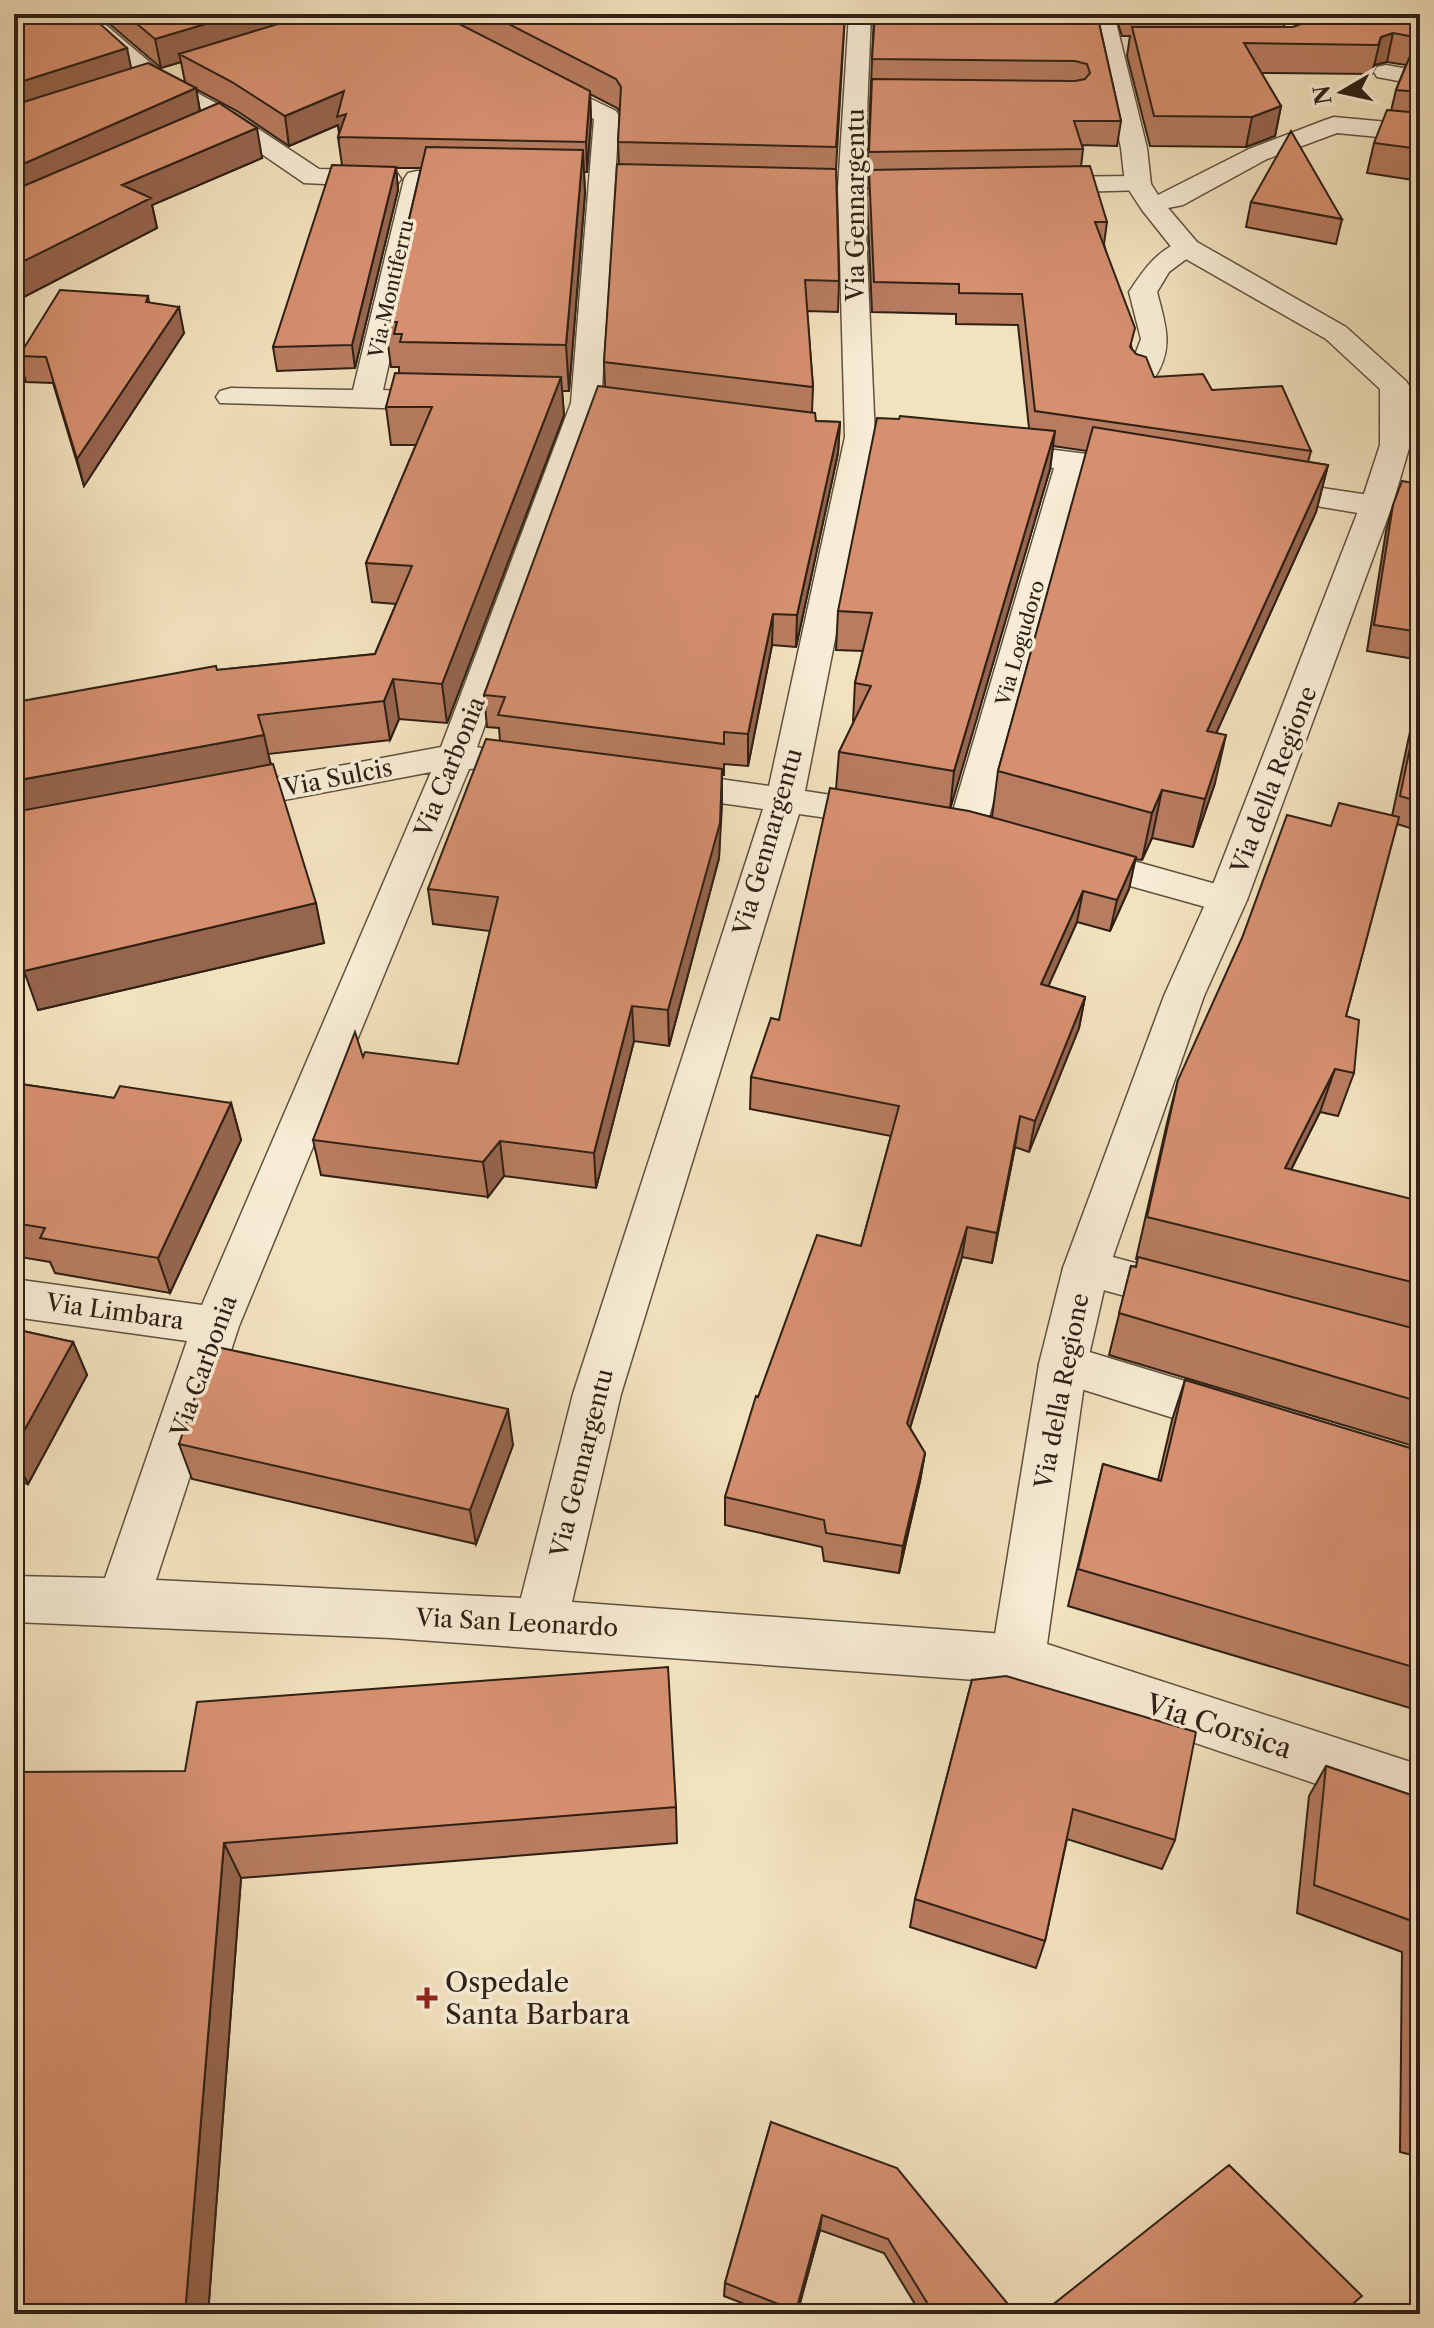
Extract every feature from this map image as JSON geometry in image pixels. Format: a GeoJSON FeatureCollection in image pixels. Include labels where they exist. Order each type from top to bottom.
{"type":"FeatureCollection","features":[{"type":"Feature","properties":{"kind":"street"},"geometry":{"type":"LineString","coordinates":[[79,14],[157,81],[227,119],[313,177],[448,180]]}},
{"type":"Feature","properties":{"kind":"street"},"geometry":{"type":"LineString","coordinates":[[1240,46],[1286,46],[1300,40],[1291,14]]}},
{"type":"Feature","properties":{"kind":"street","name":"Via Gennargentu"},"geometry":{"type":"LineString","coordinates":[[541,1623],[597,1394],[785,798],[862,437],[851,187],[858,16]]}},
{"type":"Feature","properties":{"kind":"street"},"geometry":{"type":"LineString","coordinates":[[1106,29],[1144,194]]}},
{"type":"Feature","properties":{"kind":"street","name":"Via Carbonia"},"geometry":{"type":"LineString","coordinates":[[123,1601],[216,1326],[456,756],[585,404],[607,116],[509,65]]}},
{"type":"Feature","properties":{"kind":"street"},"geometry":{"type":"LineString","coordinates":[[128,90],[186,71]]}},
{"type":"Feature","properties":{"kind":"street"},"geometry":{"type":"LineString","coordinates":[[1386,72],[1420,78]]}},
{"type":"Feature","properties":{"kind":"street"},"geometry":{"type":"LineString","coordinates":[[856,93],[887,93]]}},
{"type":"Feature","properties":{"kind":"street"},"geometry":{"type":"LineString","coordinates":[[202,131],[227,119]]}},
{"type":"Feature","properties":{"kind":"street"},"geometry":{"type":"LineString","coordinates":[[1013,186],[1144,194],[1174,199],[1258,154],[1334,125],[1420,133]]}},
{"type":"Feature","properties":{"kind":"street","name":"Via Montiferru"},"geometry":{"type":"LineString","coordinates":[[366,399],[417,179]]}},
{"type":"Feature","properties":{"kind":"street","name":"Via della Regione"},"geometry":{"type":"LineString","coordinates":[[1018,1659],[1063,1364],[1086,1268],[1184,996],[1227,900],[1376,506],[1395,445],[1408,431],[1395,387],[1336,333],[1187,248],[1144,194]]}},
{"type":"Feature","properties":{"kind":"street"},"geometry":{"type":"LineString","coordinates":[[1142,376],[1155,339],[1143,292],[1159,267],[1187,248]]}},
{"type":"Feature","properties":{"kind":"street"},"geometry":{"type":"LineString","coordinates":[[231,397],[468,401]]}},
{"type":"Feature","properties":{"kind":"street"},"geometry":{"type":"LineString","coordinates":[[966,448],[1165,473]]}},
{"type":"Feature","properties":{"kind":"street","name":"Via Logudoro"},"geometry":{"type":"LineString","coordinates":[[785,798],[956,827],[1072,459]]}},
{"type":"Feature","properties":{"kind":"street"},"geometry":{"type":"LineString","coordinates":[[1226,483],[1376,506]]}},
{"type":"Feature","properties":{"kind":"street","name":"Via Sulcis"},"geometry":{"type":"LineString","coordinates":[[182,807],[456,756],[519,764]]}},
{"type":"Feature","properties":{"kind":"street"},"geometry":{"type":"LineString","coordinates":[[628,778],[785,798]]}},
{"type":"Feature","properties":{"kind":"street"},"geometry":{"type":"LineString","coordinates":[[1043,849],[1227,900]]}},
{"type":"Feature","properties":{"kind":"street"},"geometry":{"type":"LineString","coordinates":[[1086,1268],[1223,1303]]}},
{"type":"Feature","properties":{"kind":"street","name":"Via Limbara"},"geometry":{"type":"LineString","coordinates":[[14,1298],[216,1326]]}},
{"type":"Feature","properties":{"kind":"street"},"geometry":{"type":"LineString","coordinates":[[1063,1364],[1271,1427]]}},
{"type":"Feature","properties":{"kind":"street","name":"Via San Leonardo"},"geometry":{"type":"LineString","coordinates":[[14,1599],[123,1601],[541,1623],[1018,1659]]}},
{"type":"Feature","properties":{"kind":"street","name":"Via Corsica"},"geometry":{"type":"LineString","coordinates":[[1018,1659],[1420,1792]]}},
{"type":"Feature","properties":{"kind":"building"},"geometry":{"type":"Polygon","coordinates":[[[14,14],[89,14],[127,48],[14,84],[14,14]]]}},
{"type":"Feature","properties":{"kind":"building"},"geometry":{"type":"Polygon","coordinates":[[[125,14],[239,14],[155,39],[125,14]]]}},
{"type":"Feature","properties":{"kind":"building"},"geometry":{"type":"Polygon","coordinates":[[[311,14],[440,14],[590,91],[586,142],[338,137],[346,114],[337,117],[344,91],[285,116],[232,82],[179,54],[311,14]]]}},
{"type":"Feature","properties":{"kind":"building"},"geometry":{"type":"Polygon","coordinates":[[[489,14],[845,14],[836,147],[618,142],[621,87],[616,79],[489,14]]]}},
{"type":"Feature","properties":{"kind":"building"},"geometry":{"type":"Polygon","coordinates":[[[875,14],[1097,14],[1121,121],[1074,121],[1083,149],[869,152],[872,79],[1075,81],[1085,79],[1090,73],[1087,64],[1075,61],[872,59],[875,14]]]}},
{"type":"Feature","properties":{"kind":"building"},"geometry":{"type":"Polygon","coordinates":[[[1320,14],[1420,14],[1420,38],[1393,33],[1381,37],[1378,45],[1244,43],[1281,106],[1252,117],[1154,116],[1132,27],[1293,27],[1320,14]]]}},
{"type":"Feature","properties":{"kind":"building"},"geometry":{"type":"Polygon","coordinates":[[[1410,56],[1420,57],[1420,92],[1396,90],[1410,56]]]}},
{"type":"Feature","properties":{"kind":"building"},"geometry":{"type":"Polygon","coordinates":[[[148,63],[196,88],[14,168],[14,105],[148,63]]]}},
{"type":"Feature","properties":{"kind":"building"},"geometry":{"type":"Polygon","coordinates":[[[219,103],[257,128],[122,185],[151,198],[14,266],[14,190],[219,103]]]}},
{"type":"Feature","properties":{"kind":"building"},"geometry":{"type":"Polygon","coordinates":[[[1387,110],[1420,113],[1420,149],[1374,143],[1387,110]]]}},
{"type":"Feature","properties":{"kind":"building"},"geometry":{"type":"Polygon","coordinates":[[[1291,131],[1342,219],[1251,202],[1291,131]]]}},
{"type":"Feature","properties":{"kind":"building"},"geometry":{"type":"Polygon","coordinates":[[[426,147],[583,150],[566,345],[400,342],[402,334],[394,334],[397,322],[385,322],[426,147]]]}},
{"type":"Feature","properties":{"kind":"building"},"geometry":{"type":"Polygon","coordinates":[[[617,164],[836,169],[839,281],[805,280],[813,387],[604,362],[617,164]]]}},
{"type":"Feature","properties":{"kind":"building"},"geometry":{"type":"Polygon","coordinates":[[[332,165],[396,167],[352,345],[273,347],[332,165]]]}},
{"type":"Feature","properties":{"kind":"building"},"geometry":{"type":"Polygon","coordinates":[[[1090,166],[1107,222],[1095,222],[1135,328],[1130,347],[1136,354],[1146,357],[1154,377],[1203,374],[1212,390],[1282,386],[1311,451],[1035,411],[1022,294],[959,293],[959,284],[874,282],[869,170],[1090,166]]]}},
{"type":"Feature","properties":{"kind":"building"},"geometry":{"type":"Polygon","coordinates":[[[60,290],[148,296],[146,302],[179,307],[77,459],[46,357],[19,356],[60,290]]]}},
{"type":"Feature","properties":{"kind":"building"},"geometry":{"type":"Polygon","coordinates":[[[395,373],[561,377],[442,684],[393,679],[384,701],[258,715],[264,735],[14,781],[14,693],[16,702],[216,666],[217,670],[375,654],[412,566],[366,563],[432,407],[386,407],[395,373]]]}},
{"type":"Feature","properties":{"kind":"building"},"geometry":{"type":"Polygon","coordinates":[[[598,386],[815,413],[816,421],[840,422],[797,615],[773,614],[748,734],[724,732],[724,744],[498,715],[505,697],[484,695],[598,386]]]}},
{"type":"Feature","properties":{"kind":"building"},"geometry":{"type":"Polygon","coordinates":[[[900,416],[1055,431],[954,771],[839,752],[871,686],[855,683],[872,613],[838,611],[877,418],[899,419],[900,416]]]}},
{"type":"Feature","properties":{"kind":"building"},"geometry":{"type":"Polygon","coordinates":[[[1093,427],[1328,465],[1207,731],[1226,735],[1205,799],[1162,790],[1152,813],[998,771],[1093,427]]]}},
{"type":"Feature","properties":{"kind":"building"},"geometry":{"type":"Polygon","coordinates":[[[1402,481],[1420,484],[1420,632],[1374,625],[1393,505],[1402,481]]]}},
{"type":"Feature","properties":{"kind":"building"},"geometry":{"type":"Polygon","coordinates":[[[1420,699],[1420,802],[1400,796],[1420,699]]]}},
{"type":"Feature","properties":{"kind":"building"},"geometry":{"type":"Polygon","coordinates":[[[486,739],[722,769],[720,823],[668,1010],[632,1006],[594,1153],[500,1141],[483,1162],[313,1140],[355,1032],[363,1057],[365,1052],[458,1064],[498,897],[428,889],[486,739]]]}},
{"type":"Feature","properties":{"kind":"building"},"geometry":{"type":"Polygon","coordinates":[[[273,764],[316,903],[24,971],[14,904],[14,812],[273,764]]]}},
{"type":"Feature","properties":{"kind":"building"},"geometry":{"type":"Polygon","coordinates":[[[830,788],[969,811],[1136,857],[1117,900],[1083,891],[1041,984],[1085,997],[1035,1121],[1020,1116],[997,1233],[967,1227],[907,1423],[925,1453],[903,1546],[826,1533],[824,1520],[725,1497],[756,1396],[817,1235],[861,1246],[899,1106],[751,1077],[771,1018],[779,1020],[830,788]]]}},
{"type":"Feature","properties":{"kind":"building"},"geometry":{"type":"Polygon","coordinates":[[[1339,803],[1399,817],[1346,1016],[1359,1020],[1354,1073],[1335,1069],[1285,1168],[1412,1199],[1410,1214],[1420,1217],[1420,1284],[1147,1217],[1178,1080],[1242,938],[1287,815],[1331,826],[1339,803]]]}},
{"type":"Feature","properties":{"kind":"building"},"geometry":{"type":"Polygon","coordinates":[[[14,1083],[114,1098],[120,1086],[231,1103],[158,1258],[40,1238],[45,1228],[14,1223],[14,1083]]]}},
{"type":"Feature","properties":{"kind":"building"},"geometry":{"type":"Polygon","coordinates":[[[1138,1257],[1420,1330],[1420,1402],[1119,1313],[1131,1266],[1136,1267],[1138,1257]]]}},
{"type":"Feature","properties":{"kind":"building"},"geometry":{"type":"Polygon","coordinates":[[[14,1329],[73,1342],[14,1449],[14,1329]]]}},
{"type":"Feature","properties":{"kind":"building"},"geometry":{"type":"Polygon","coordinates":[[[212,1346],[508,1409],[470,1510],[179,1444],[212,1346]]]}},
{"type":"Feature","properties":{"kind":"building"},"geometry":{"type":"Polygon","coordinates":[[[1185,1380],[1420,1451],[1420,1669],[1078,1569],[1103,1464],[1161,1481],[1185,1380]]]}},
{"type":"Feature","properties":{"kind":"building"},"geometry":{"type":"Polygon","coordinates":[[[668,1667],[676,1807],[224,1843],[185,2314],[14,2314],[14,1772],[185,1771],[197,1702],[668,1667]]]}},
{"type":"Feature","properties":{"kind":"building"},"geometry":{"type":"Polygon","coordinates":[[[1006,1676],[1196,1732],[1175,1840],[1073,1809],[1045,1941],[915,1899],[972,1680],[1006,1676]]]}},
{"type":"Feature","properties":{"kind":"building"},"geometry":{"type":"Polygon","coordinates":[[[1326,1766],[1420,1798],[1420,1924],[1314,1885],[1326,1766]]]}},
{"type":"Feature","properties":{"kind":"building"},"geometry":{"type":"Polygon","coordinates":[[[771,2122],[897,2168],[1016,2314],[934,2314],[888,2239],[822,2215],[796,2311],[725,2283],[771,2122]]]}},
{"type":"Feature","properties":{"kind":"building"},"geometry":{"type":"Polygon","coordinates":[[[1229,2165],[1362,2296],[1341,2314],[1041,2314],[1229,2165]]]}},
{"type":"Feature","properties":{"kind":"place","name":"Ospedale Santa Barbara"},"geometry":{"type":"Point","coordinates":[427,1998]}}]}
